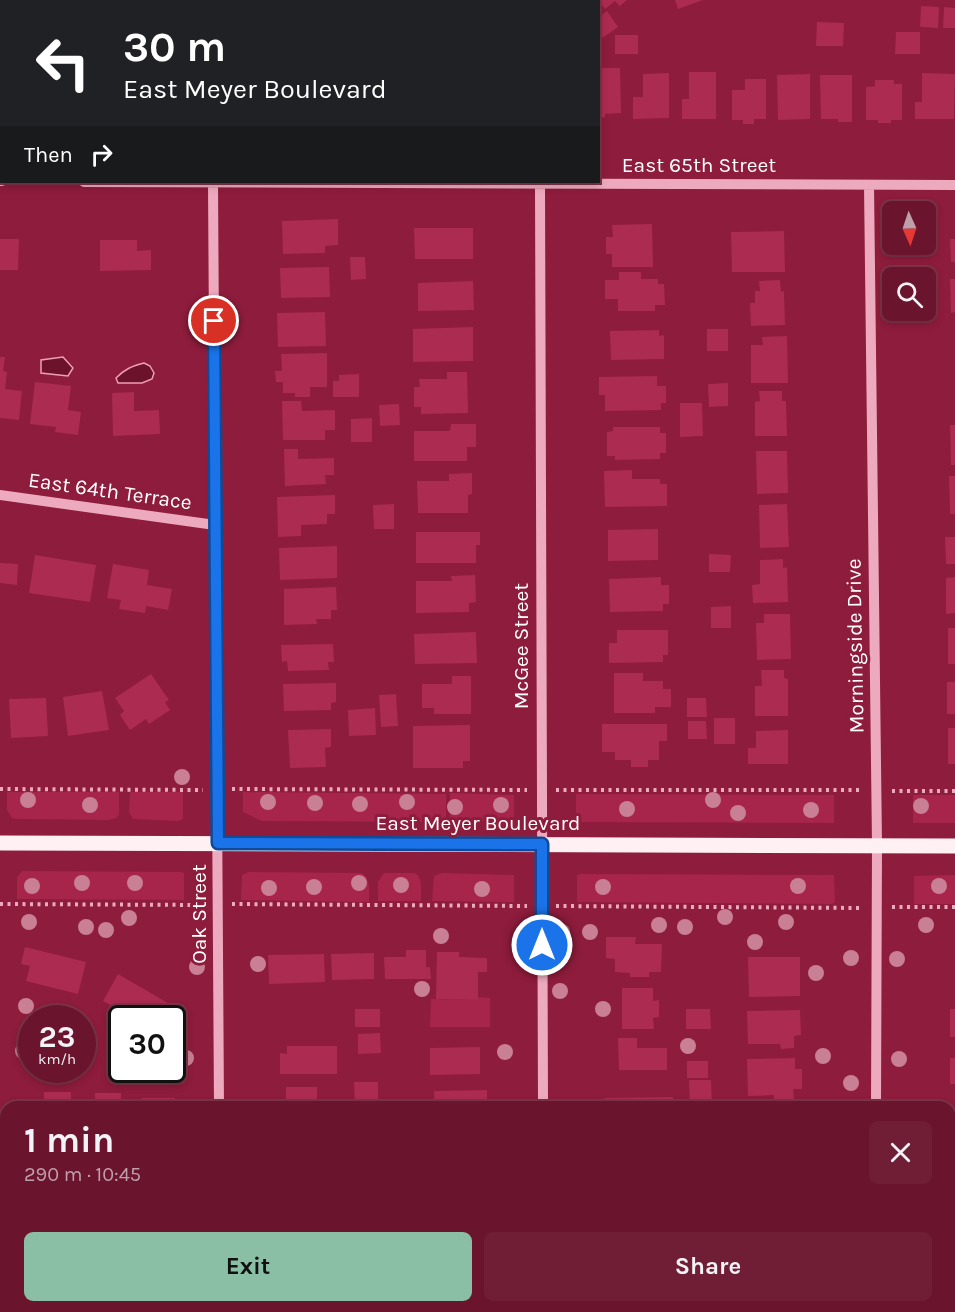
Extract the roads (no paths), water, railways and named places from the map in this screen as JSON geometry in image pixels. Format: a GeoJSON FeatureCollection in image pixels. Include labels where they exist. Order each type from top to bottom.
{"type":"FeatureCollection","features":[{"type":"Feature","properties":{"kind":"main road","name":"East Meyer Boulevard"},"geometry":{"type":"LineString","coordinates":[[0,843],[955,846]]}},
{"type":"Feature","properties":{"kind":"street","name":"Oak Street"},"geometry":{"type":"LineString","coordinates":[[213,183],[219,1101]]}},
{"type":"Feature","properties":{"kind":"street","name":"East 65th Street"},"geometry":{"type":"LineString","coordinates":[[322,183],[955,185]]}},
{"type":"Feature","properties":{"kind":"street","name":"McGee Street"},"geometry":{"type":"LineString","coordinates":[[540,185],[543,1101]]}},
{"type":"Feature","properties":{"kind":"street","name":"Morningside Drive"},"geometry":{"type":"LineString","coordinates":[[869,185],[877,845],[876,1101]]}},
{"type":"Feature","properties":{"kind":"street","name":"East 64th Terrace"},"geometry":{"type":"LineString","coordinates":[[0,495],[215,525]]}}]}
